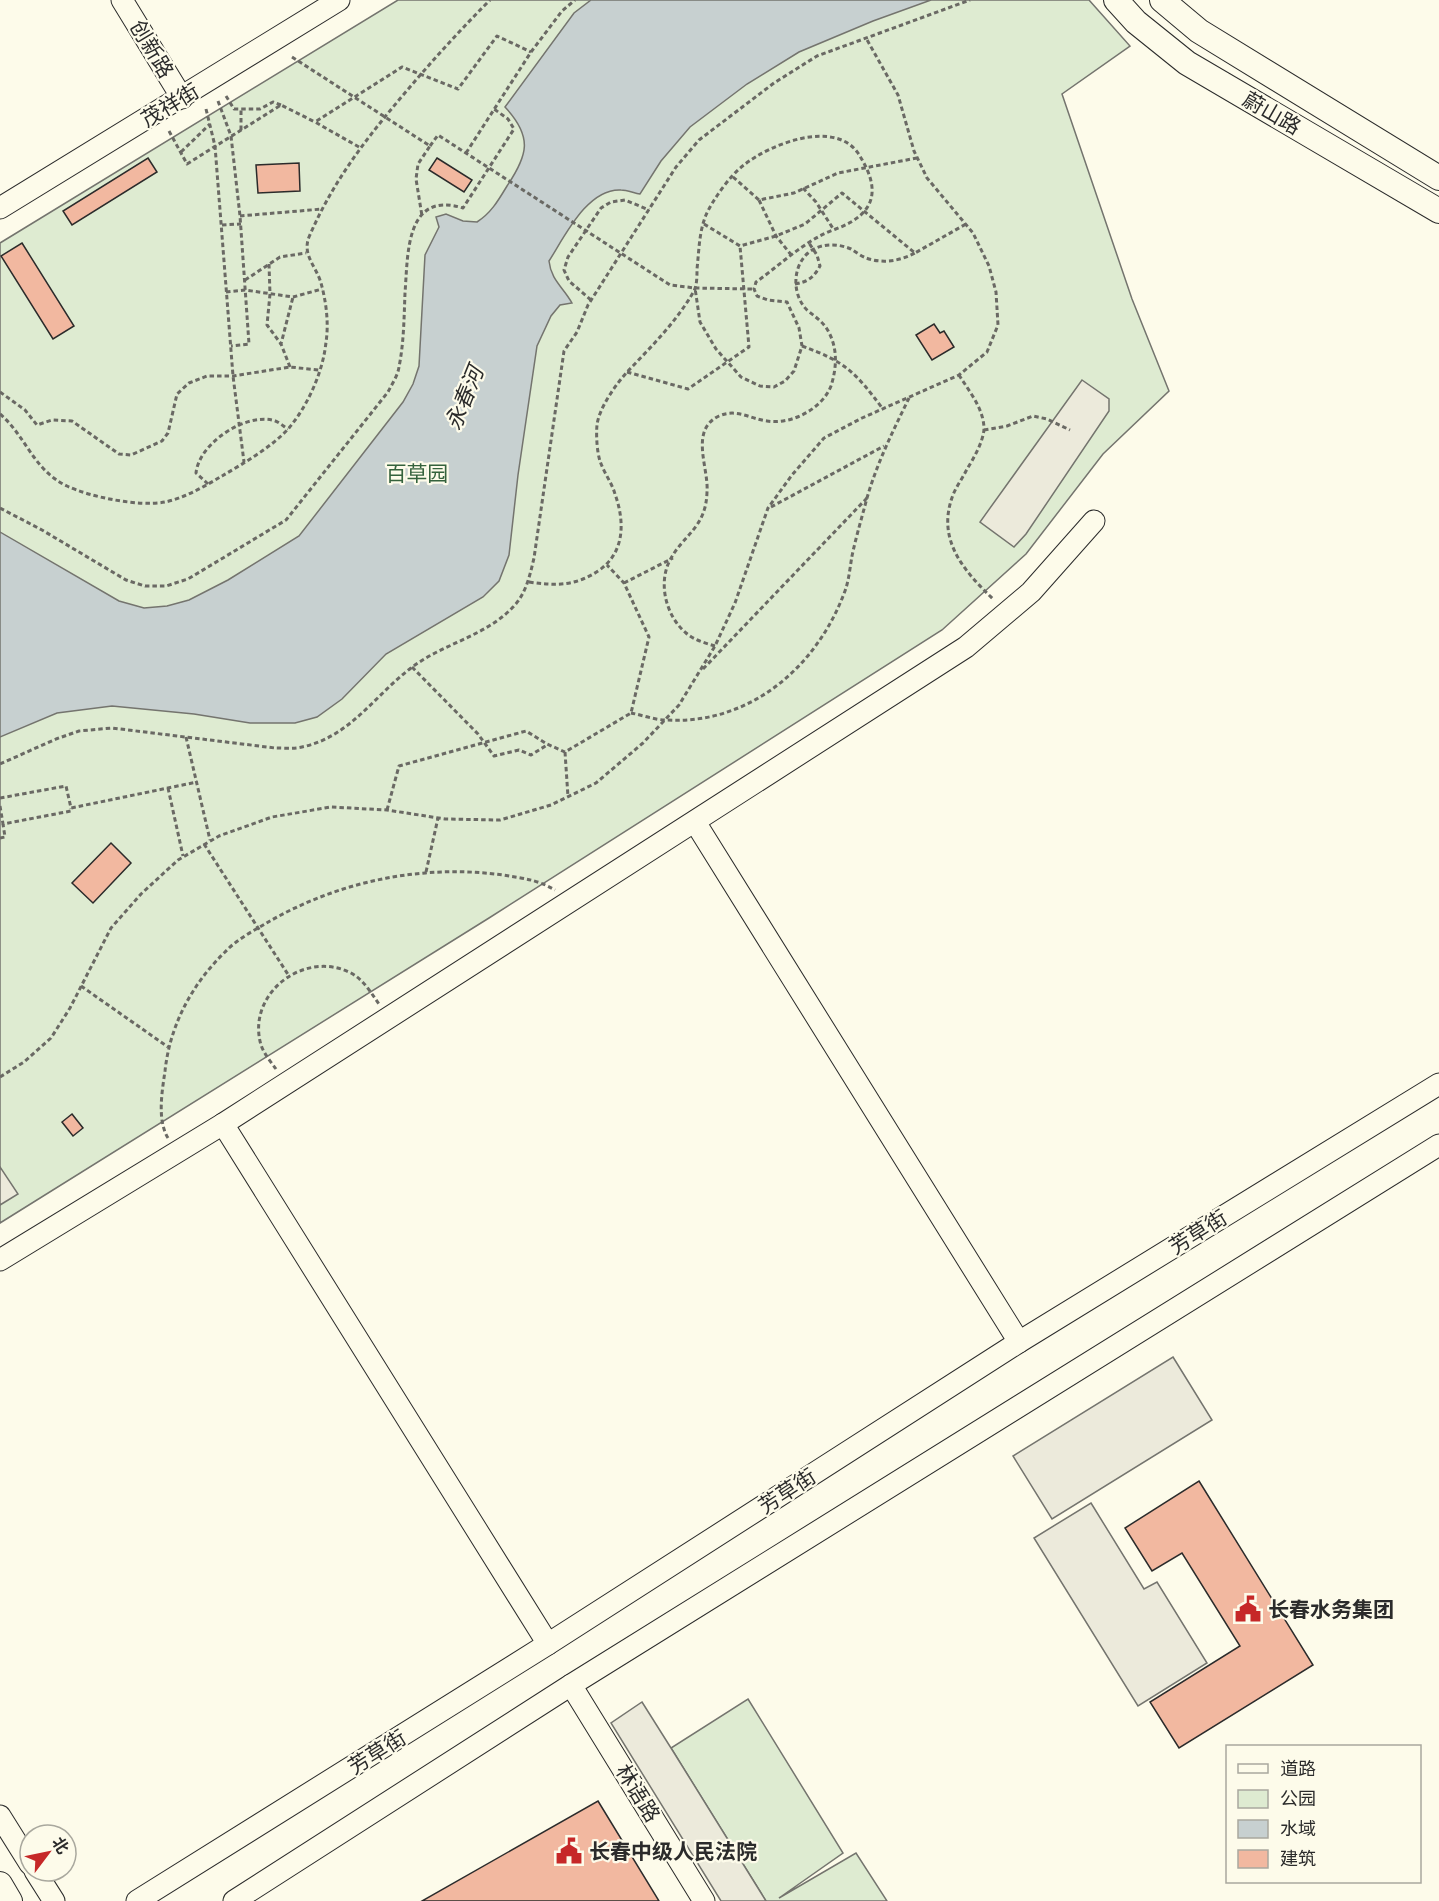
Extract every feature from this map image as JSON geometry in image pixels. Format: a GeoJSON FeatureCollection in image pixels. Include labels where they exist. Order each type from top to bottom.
{"type":"FeatureCollection","features":[{"type":"Feature","properties":{"kind":"main road","name":"蔚山路"},"geometry":{"type":"LineString","coordinates":[[1116,0],[1136,22],[1187,63],[1439,211]]}},
{"type":"Feature","properties":{"kind":"main road","name":"蔚山路"},"geometry":{"type":"LineString","coordinates":[[1162,0],[1199,31],[1439,178]]}},
{"type":"Feature","properties":{"kind":"main road"},"geometry":{"type":"LineString","coordinates":[[0,1884],[10,1901]]}},
{"type":"Feature","properties":{"kind":"street","name":"创新路"},"geometry":{"type":"LineString","coordinates":[[122,0],[182,98]]}},
{"type":"Feature","properties":{"kind":"street","name":"茂祥街"},"geometry":{"type":"LineString","coordinates":[[0,208],[339,0]]}},
{"type":"Feature","properties":{"kind":"street"},"geometry":{"type":"LineString","coordinates":[[0,1260],[223,1124],[966,647],[1032,592],[1094,521]]}},
{"type":"Feature","properties":{"kind":"street"},"geometry":{"type":"LineString","coordinates":[[695,822],[1019,1342]]}},
{"type":"Feature","properties":{"kind":"street","name":"芳草街"},"geometry":{"type":"LineString","coordinates":[[137,1901],[548,1644],[1019,1342],[1439,1084]]}},
{"type":"Feature","properties":{"kind":"street"},"geometry":{"type":"LineString","coordinates":[[223,1124],[548,1644]]}},
{"type":"Feature","properties":{"kind":"street"},"geometry":{"type":"LineString","coordinates":[[234,1901],[572,1685],[1439,1145]]}},
{"type":"Feature","properties":{"kind":"street","name":"林语路"},"geometry":{"type":"LineString","coordinates":[[572,1685],[704,1901]]}},
{"type":"Feature","properties":{"kind":"street"},"geometry":{"type":"LineString","coordinates":[[0,1816],[18,1845]]}},
{"type":"Feature","properties":{"kind":"street"},"geometry":{"type":"LineString","coordinates":[[43,1883],[54,1901]]}},
{"type":"Feature","properties":{"kind":"path"},"geometry":{"type":"LineString","coordinates":[[0,414],[12,424],[30,454],[47,473],[67,486],[98,497],[128,502],[164,502],[198,490],[244,463],[288,429],[309,398],[327,341],[326,308],[322,289],[306,253],[308,240],[322,209],[359,147],[451,39],[490,0]]}},
{"type":"Feature","properties":{"kind":"path"},"geometry":{"type":"LineString","coordinates":[[466,153],[531,52],[562,11],[576,0]]}},
{"type":"Feature","properties":{"kind":"path"},"geometry":{"type":"LineString","coordinates":[[0,764],[79,731],[111,728],[275,748],[302,747],[329,737],[356,721],[412,667],[493,622],[514,607],[529,582],[564,351],[577,332],[591,300],[676,167],[699,140],[774,83],[816,56],[969,0]]}},
{"type":"Feature","properties":{"kind":"path"},"geometry":{"type":"LineString","coordinates":[[315,122],[402,68],[458,89],[497,36],[531,52]]}},
{"type":"Feature","properties":{"kind":"path"},"geometry":{"type":"LineString","coordinates":[[0,1077],[24,1062],[51,1038],[70,1008],[111,928],[141,894],[183,856],[219,836],[272,817],[331,807],[387,810],[438,818],[500,820],[551,805],[596,783],[643,743],[680,705],[715,646],[735,603],[768,508],[792,475],[824,438],[959,375],[987,352],[998,325],[996,292],[988,266],[973,233],[927,178],[918,158],[898,95],[866,38]]}},
{"type":"Feature","properties":{"kind":"path"},"geometry":{"type":"LineString","coordinates":[[292,57],[430,146]]}},
{"type":"Feature","properties":{"kind":"path"},"geometry":{"type":"LineString","coordinates":[[226,96],[234,109],[260,109],[273,102],[281,105],[359,147]]}},
{"type":"Feature","properties":{"kind":"path"},"geometry":{"type":"LineString","coordinates":[[218,102],[231,136],[241,224],[249,344],[231,346]]}},
{"type":"Feature","properties":{"kind":"path"},"geometry":{"type":"LineString","coordinates":[[169,131],[187,164],[281,105]]}},
{"type":"Feature","properties":{"kind":"path"},"geometry":{"type":"LineString","coordinates":[[206,109],[215,146],[233,376],[244,463]]}},
{"type":"Feature","properties":{"kind":"path"},"geometry":{"type":"LineString","coordinates":[[241,130],[242,109]]}},
{"type":"Feature","properties":{"kind":"path"},"geometry":{"type":"LineString","coordinates":[[0,508],[126,580],[145,586],[166,586],[188,579],[286,520],[387,392],[399,370],[408,242],[417,222],[426,211],[439,205],[463,208],[514,129],[508,119],[495,109]]}},
{"type":"Feature","properties":{"kind":"path"},"geometry":{"type":"LineString","coordinates":[[180,152],[210,124]]}},
{"type":"Feature","properties":{"kind":"path"},"geometry":{"type":"LineString","coordinates":[[422,216],[416,178],[418,164],[438,135],[670,285],[695,288],[754,289]]}},
{"type":"Feature","properties":{"kind":"path"},"geometry":{"type":"LineString","coordinates":[[831,136],[852,145],[867,167],[873,183],[872,198],[864,212],[853,222],[818,236],[756,282],[754,289],[757,296],[787,302],[799,328],[802,346],[794,371],[785,381],[774,387],[760,386],[741,377],[716,349],[700,322],[695,288],[706,215],[743,165],[772,147],[805,137],[831,136]]}},
{"type":"Feature","properties":{"kind":"path"},"geometry":{"type":"LineString","coordinates":[[759,200],[779,197],[838,173],[918,158]]}},
{"type":"Feature","properties":{"kind":"path"},"geometry":{"type":"LineString","coordinates":[[733,177],[759,200],[776,236],[792,256]]}},
{"type":"Feature","properties":{"kind":"path"},"geometry":{"type":"LineString","coordinates":[[802,188],[822,211],[834,230]]}},
{"type":"Feature","properties":{"kind":"path"},"geometry":{"type":"LineString","coordinates":[[704,224],[740,246],[776,236],[805,224],[842,193],[915,253]]}},
{"type":"Feature","properties":{"kind":"path"},"geometry":{"type":"LineString","coordinates":[[591,300],[569,281],[564,270],[568,257],[601,208],[611,202],[625,200],[649,210]]}},
{"type":"Feature","properties":{"kind":"path"},"geometry":{"type":"LineString","coordinates":[[240,216],[322,209]]}},
{"type":"Feature","properties":{"kind":"path"},"geometry":{"type":"LineString","coordinates":[[221,225],[241,224]]}},
{"type":"Feature","properties":{"kind":"path"},"geometry":{"type":"LineString","coordinates":[[715,646],[687,634],[676,623],[669,609],[665,592],[665,575],[673,558],[696,528],[704,510],[708,492],[701,451],[707,426],[718,416],[729,414],[747,414],[767,421],[787,421],[804,414],[819,403],[829,390],[836,357],[834,345],[826,328],[806,309],[799,298],[795,284],[796,272],[801,261],[822,245],[835,245],[850,249],[865,258],[880,262],[903,259],[966,224]]}},
{"type":"Feature","properties":{"kind":"path"},"geometry":{"type":"LineString","coordinates":[[795,284],[805,282],[815,274],[820,266],[817,255],[809,243]]}},
{"type":"Feature","properties":{"kind":"path"},"geometry":{"type":"LineString","coordinates":[[627,372],[688,389],[748,347],[740,246]]}},
{"type":"Feature","properties":{"kind":"path"},"geometry":{"type":"LineString","coordinates":[[245,280],[280,257],[306,253]]}},
{"type":"Feature","properties":{"kind":"path"},"geometry":{"type":"LineString","coordinates":[[269,264],[270,294],[267,325],[281,344],[290,367]]}},
{"type":"Feature","properties":{"kind":"path"},"geometry":{"type":"LineString","coordinates":[[529,582],[566,585],[588,578],[607,565],[618,547],[623,526],[615,494],[599,459],[597,424],[610,392],[672,323],[695,288]]}},
{"type":"Feature","properties":{"kind":"path"},"geometry":{"type":"LineString","coordinates":[[226,292],[245,290],[293,297],[322,289]]}},
{"type":"Feature","properties":{"kind":"path"},"geometry":{"type":"LineString","coordinates":[[281,344],[293,297]]}},
{"type":"Feature","properties":{"kind":"path"},"geometry":{"type":"LineString","coordinates":[[802,346],[830,356],[847,366],[865,384],[883,409]]}},
{"type":"Feature","properties":{"kind":"path"},"geometry":{"type":"LineString","coordinates":[[0,392],[25,410],[37,425],[52,420],[72,421],[118,454],[131,455],[162,441],[168,434],[177,394],[189,383],[207,376],[233,376],[290,367],[319,370]]}},
{"type":"Feature","properties":{"kind":"path"},"geometry":{"type":"LineString","coordinates":[[959,375],[979,408],[984,430],[975,455],[953,495],[947,519],[950,542],[962,566],[1007,613]]}},
{"type":"Feature","properties":{"kind":"path"},"geometry":{"type":"LineString","coordinates":[[565,752],[631,712],[665,720],[704,719],[736,709],[770,692],[801,666],[827,632],[846,590],[868,497],[886,445],[909,398]]}},
{"type":"Feature","properties":{"kind":"path"},"geometry":{"type":"LineString","coordinates":[[984,430],[1007,426],[1033,416],[1047,419],[1070,430]]}},
{"type":"Feature","properties":{"kind":"path"},"geometry":{"type":"LineString","coordinates":[[208,484],[196,473],[197,461],[206,449],[223,435],[240,425],[264,419],[274,420],[288,429]]}},
{"type":"Feature","properties":{"kind":"path"},"geometry":{"type":"LineString","coordinates":[[768,508],[886,445]]}},
{"type":"Feature","properties":{"kind":"path"},"geometry":{"type":"LineString","coordinates":[[700,672],[868,497]]}},
{"type":"Feature","properties":{"kind":"path"},"geometry":{"type":"LineString","coordinates":[[624,584],[673,558]]}},
{"type":"Feature","properties":{"kind":"path"},"geometry":{"type":"LineString","coordinates":[[607,565],[624,584],[649,637],[631,712]]}},
{"type":"Feature","properties":{"kind":"path"},"geometry":{"type":"LineString","coordinates":[[412,667],[495,756],[519,750],[531,755],[547,744]]}},
{"type":"Feature","properties":{"kind":"path"},"geometry":{"type":"LineString","coordinates":[[387,810],[399,766],[526,731],[565,752]]}},
{"type":"Feature","properties":{"kind":"path"},"geometry":{"type":"LineString","coordinates":[[186,737],[210,841]]}},
{"type":"Feature","properties":{"kind":"path"},"geometry":{"type":"LineString","coordinates":[[565,752],[568,797]]}},
{"type":"Feature","properties":{"kind":"path"},"geometry":{"type":"LineString","coordinates":[[3,824],[197,782]]}},
{"type":"Feature","properties":{"kind":"path"},"geometry":{"type":"LineString","coordinates":[[0,798],[66,786],[71,808]]}},
{"type":"Feature","properties":{"kind":"path"},"geometry":{"type":"LineString","coordinates":[[168,788],[183,856]]}},
{"type":"Feature","properties":{"kind":"path"},"geometry":{"type":"LineString","coordinates":[[0,806],[5,837],[0,838]]}},
{"type":"Feature","properties":{"kind":"path"},"geometry":{"type":"LineString","coordinates":[[426,872],[438,818]]}},
{"type":"Feature","properties":{"kind":"path"},"geometry":{"type":"LineString","coordinates":[[204,844],[289,976]]}},
{"type":"Feature","properties":{"kind":"path"},"geometry":{"type":"LineString","coordinates":[[177,1152],[163,1129],[163,1088],[168,1047],[181,1010],[201,979],[226,951],[257,928],[321,895],[373,881],[426,872],[473,871],[538,880],[572,900]]}},
{"type":"Feature","properties":{"kind":"path"},"geometry":{"type":"LineString","coordinates":[[285,1084],[262,1047],[258,1029],[261,1009],[272,990],[289,976],[316,967],[334,968],[352,974],[367,986],[388,1018]]}},
{"type":"Feature","properties":{"kind":"path"},"geometry":{"type":"LineString","coordinates":[[80,986],[168,1047]]}},
{"type":"Feature","properties":{"kind":"green space","name":"百草园"},"geometry":{"type":"Polygon","coordinates":[[[398,0],[1089,0],[1130,46],[1062,94],[1132,299],[1169,391],[1103,454],[1026,554],[942,630],[489,918],[0,1223],[0,243],[398,0]]]}},
{"type":"Feature","properties":{"kind":"green space"},"geometry":{"type":"Polygon","coordinates":[[[748,1699],[843,1853],[779,1898],[856,1853],[887,1901],[766,1901],[671,1748],[748,1699]]]}},
{"type":"Feature","properties":{"kind":"shaded area"},"geometry":{"type":"Polygon","coordinates":[[[1082,380],[1109,399],[1109,411],[1026,534],[1014,547],[980,522],[1082,380]]]}},
{"type":"Feature","properties":{"kind":"shaded area"},"geometry":{"type":"Polygon","coordinates":[[[0,1167],[18,1194],[0,1205],[0,1167]]]}},
{"type":"Feature","properties":{"kind":"shaded area"},"geometry":{"type":"Polygon","coordinates":[[[1173,1357],[1212,1420],[1052,1519],[1013,1456],[1173,1357]]]}},
{"type":"Feature","properties":{"kind":"shaded area"},"geometry":{"type":"Polygon","coordinates":[[[1091,1503],[1144,1589],[1157,1582],[1207,1663],[1138,1706],[1034,1538],[1091,1503]]]}},
{"type":"Feature","properties":{"kind":"shaded area"},"geometry":{"type":"Polygon","coordinates":[[[642,1702],[766,1901],[721,1901],[611,1723],[642,1702]]]}},
{"type":"Feature","properties":{"kind":"water","name":"永春河"},"geometry":{"type":"Polygon","coordinates":[[[591,0],[931,0],[799,52],[747,84],[690,127],[661,161],[640,194],[623,190],[609,192],[598,197],[578,216],[549,261],[555,278],[572,303],[560,305],[551,316],[537,346],[509,555],[499,581],[483,597],[386,654],[342,699],[317,717],[295,723],[250,723],[194,714],[112,706],[57,713],[0,737],[0,532],[119,601],[144,608],[167,606],[189,600],[228,580],[299,536],[403,402],[413,384],[419,366],[425,255],[439,227],[436,217],[446,214],[463,221],[477,222],[497,202],[519,165],[524,146],[520,128],[505,107],[574,13],[591,0]]]}},
{"type":"Feature","properties":{"kind":"building"},"geometry":{"type":"Polygon","coordinates":[[[148,158],[157,172],[72,225],[63,211],[148,158]]]}},
{"type":"Feature","properties":{"kind":"building"},"geometry":{"type":"Polygon","coordinates":[[[437,158],[472,180],[464,192],[429,170],[437,158]]]}},
{"type":"Feature","properties":{"kind":"building"},"geometry":{"type":"Polygon","coordinates":[[[299,163],[300,191],[258,193],[256,165],[299,163]]]}},
{"type":"Feature","properties":{"kind":"building"},"geometry":{"type":"Polygon","coordinates":[[[22,243],[74,326],[53,339],[1,256],[22,243]]]}},
{"type":"Feature","properties":{"kind":"building"},"geometry":{"type":"Polygon","coordinates":[[[934,324],[940,333],[944,331],[954,347],[932,360],[916,335],[934,324]]]}},
{"type":"Feature","properties":{"kind":"building"},"geometry":{"type":"Polygon","coordinates":[[[111,843],[131,863],[93,903],[72,883],[111,843]]]}},
{"type":"Feature","properties":{"kind":"building"},"geometry":{"type":"Polygon","coordinates":[[[72,1114],[83,1128],[73,1136],[62,1122],[72,1114]]]}},
{"type":"Feature","properties":{"kind":"building","name":"长春水务集团"},"geometry":{"type":"Polygon","coordinates":[[[1199,1481],[1313,1665],[1179,1748],[1150,1702],[1240,1646],[1182,1553],[1152,1571],[1125,1528],[1199,1481]]]}},
{"type":"Feature","properties":{"kind":"building","name":"长春中级人民法院"},"geometry":{"type":"Polygon","coordinates":[[[598,1801],[659,1901],[422,1901],[598,1801]]]}},
{"type":"Feature","properties":{"kind":"place","name":"长春水务集团"},"geometry":{"type":"Point","coordinates":[1248,1609]}},
{"type":"Feature","properties":{"kind":"place","name":"长春中级人民法院"},"geometry":{"type":"Point","coordinates":[569,1851]}}]}
